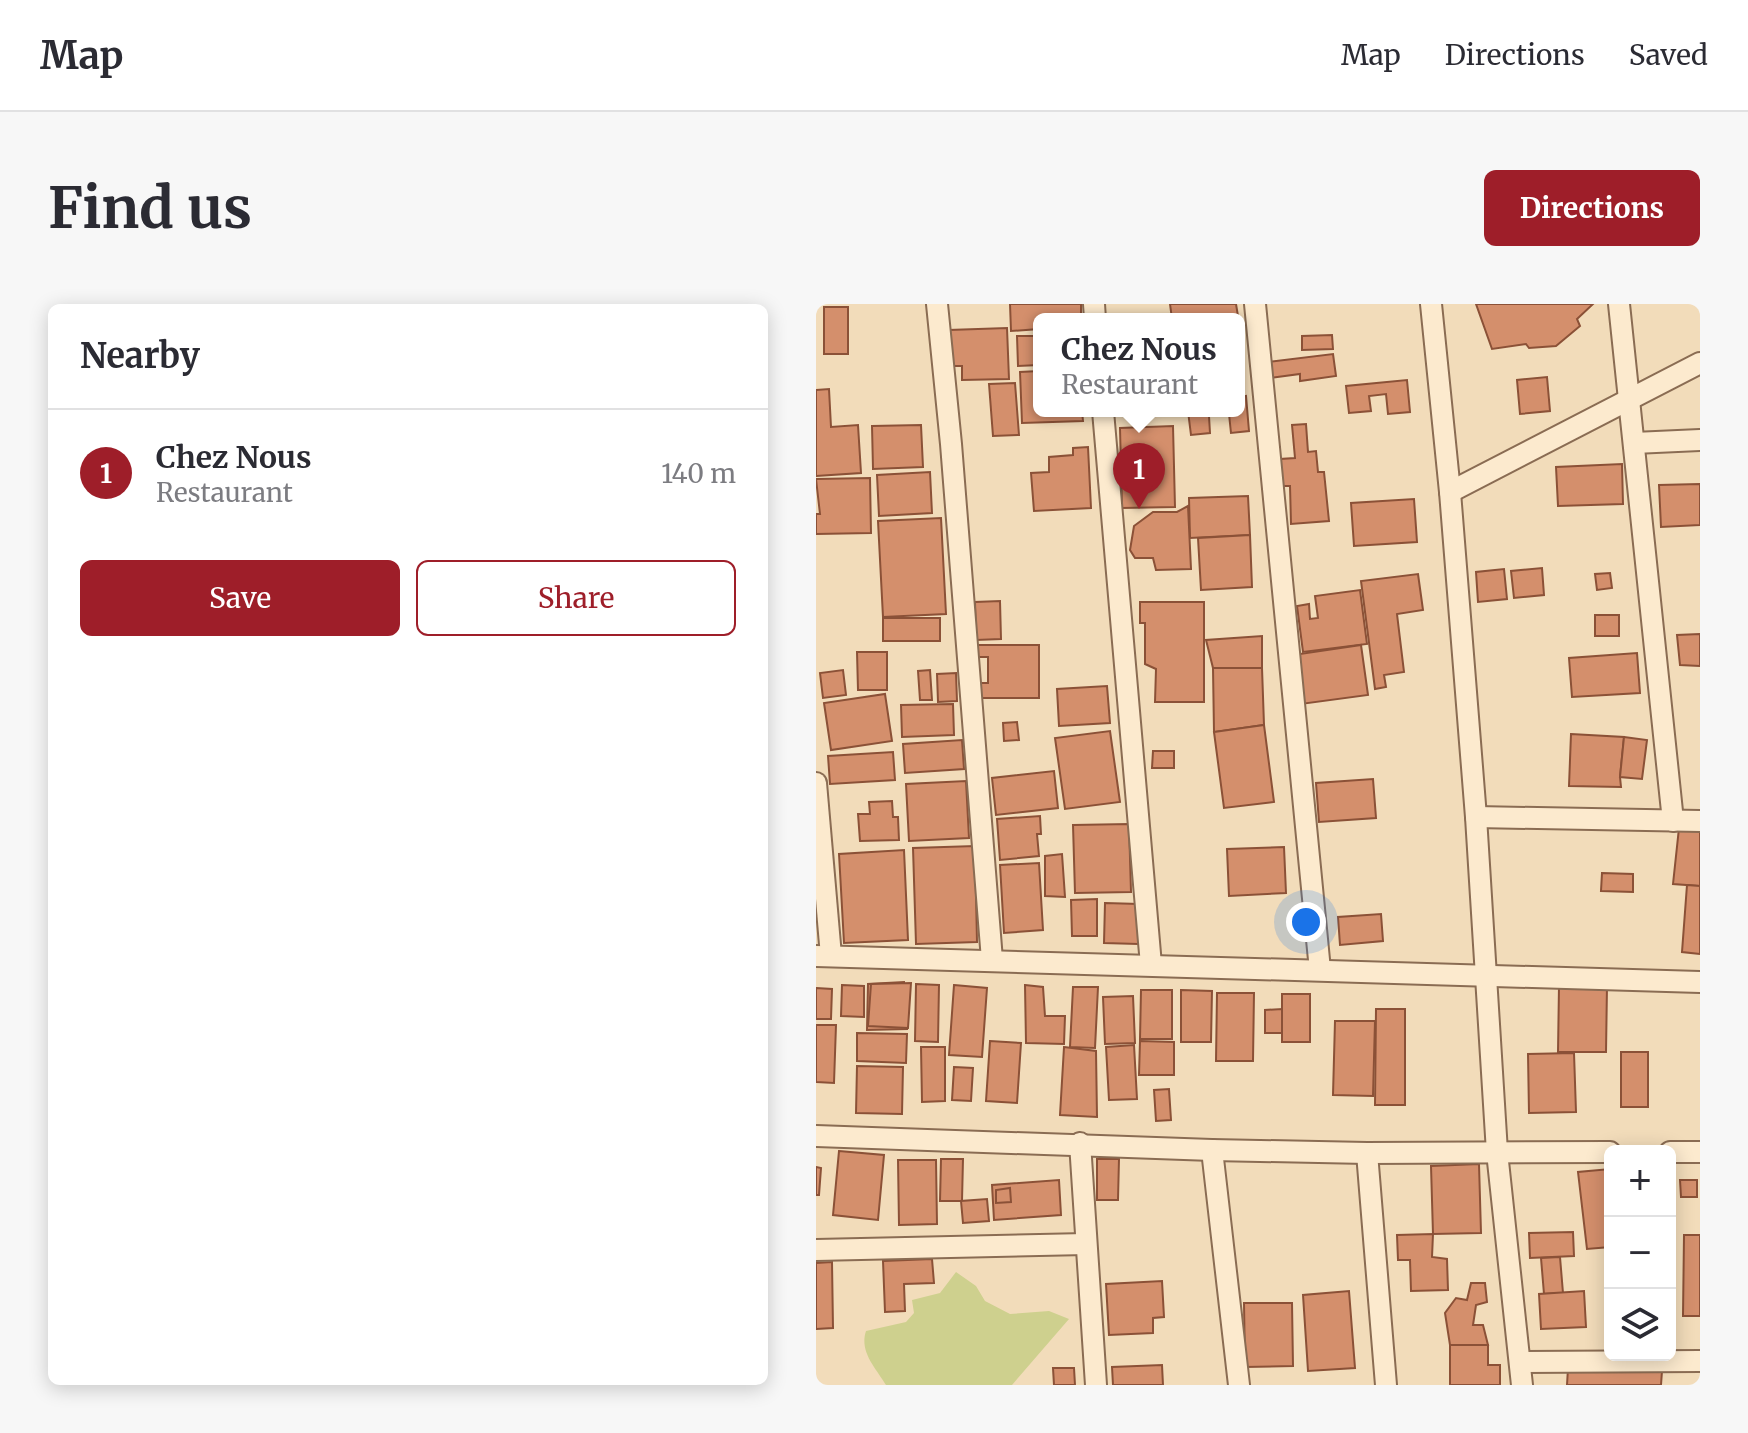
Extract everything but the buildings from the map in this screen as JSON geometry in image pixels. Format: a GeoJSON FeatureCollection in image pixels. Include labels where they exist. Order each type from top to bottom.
{"type":"FeatureCollection","features":[{"type":"Feature","properties":{"kind":"street"},"geometry":{"type":"LineString","coordinates":[[937,304],[992,960]]}},
{"type":"Feature","properties":{"kind":"street"},"geometry":{"type":"LineString","coordinates":[[1255,304],[1320,970]]}},
{"type":"Feature","properties":{"kind":"street"},"geometry":{"type":"LineString","coordinates":[[1431,304],[1450,492],[1476,817],[1497,1152],[1522,1385]]}},
{"type":"Feature","properties":{"kind":"street"},"geometry":{"type":"LineString","coordinates":[[1619,304],[1673,821]]}},
{"type":"Feature","properties":{"kind":"street"},"geometry":{"type":"LineString","coordinates":[[1450,492],[1700,363]]}},
{"type":"Feature","properties":{"kind":"street"},"geometry":{"type":"LineString","coordinates":[[1104,417],[1151,965]]}},
{"type":"Feature","properties":{"kind":"street"},"geometry":{"type":"LineString","coordinates":[[1634,443],[1700,440]]}},
{"type":"Feature","properties":{"kind":"street"},"geometry":{"type":"LineString","coordinates":[[816,783],[824,956],[1700,982]]}},
{"type":"Feature","properties":{"kind":"street"},"geometry":{"type":"LineString","coordinates":[[1476,817],[1700,821]]}},
{"type":"Feature","properties":{"kind":"street"},"geometry":{"type":"LineString","coordinates":[[816,1136],[1212,1150],[1604,1152]]}},
{"type":"Feature","properties":{"kind":"street"},"geometry":{"type":"LineString","coordinates":[[1080,1143],[1096,1385]]}},
{"type":"Feature","properties":{"kind":"street"},"geometry":{"type":"LineString","coordinates":[[1212,1150],[1239,1385]]}},
{"type":"Feature","properties":{"kind":"street"},"geometry":{"type":"LineString","coordinates":[[1676,1152],[1700,1152]]}},
{"type":"Feature","properties":{"kind":"street"},"geometry":{"type":"LineString","coordinates":[[1367,1153],[1386,1385]]}},
{"type":"Feature","properties":{"kind":"street"},"geometry":{"type":"LineString","coordinates":[[816,1250],[1086,1244]]}},
{"type":"Feature","properties":{"kind":"street"},"geometry":{"type":"LineString","coordinates":[[1520,1362],[1700,1361]]}},
{"type":"Feature","properties":{"kind":"green space"},"geometry":{"type":"Polygon","coordinates":[[[956,1272],[976,1286],[985,1301],[1010,1314],[1049,1311],[1069,1319],[1012,1385],[886,1385],[867,1353],[866,1331],[906,1322],[914,1313],[912,1300],[940,1293],[956,1272]]]}},
{"type":"Feature","properties":{"kind":"place","name":"Chez Nous"},"geometry":{"type":"Point","coordinates":[1139,509]}}]}
